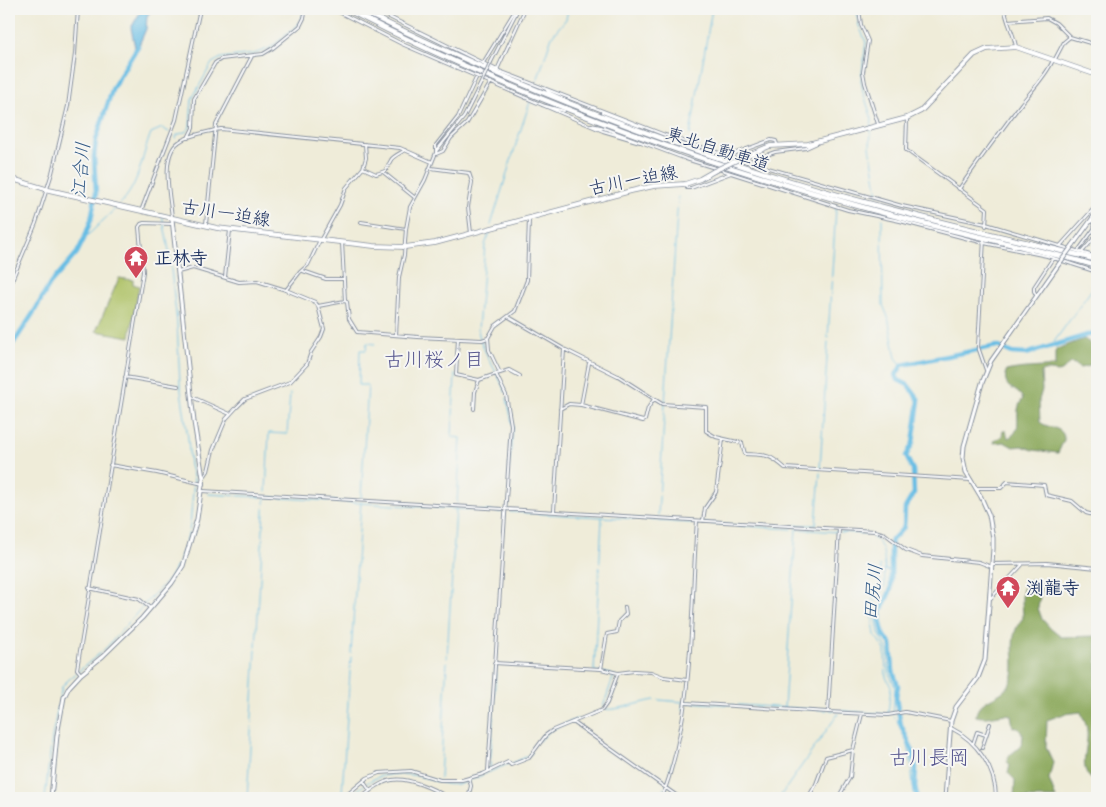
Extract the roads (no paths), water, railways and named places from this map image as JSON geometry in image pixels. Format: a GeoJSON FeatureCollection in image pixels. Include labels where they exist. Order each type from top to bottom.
{"type":"FeatureCollection","features":[{"type":"Feature","properties":{"kind":"highway","name":"東北自動車道"},"geometry":{"type":"LineString","coordinates":[[346,9],[538,98],[689,154],[796,188],[887,214],[1097,266]]}},
{"type":"Feature","properties":{"kind":"highway","name":"東北自動車道"},"geometry":{"type":"LineString","coordinates":[[358,9],[446,51],[540,92],[718,159],[888,209],[1097,259]]}},
{"type":"Feature","properties":{"kind":"main road","name":"古川一迫線"},"geometry":{"type":"LineString","coordinates":[[48,190],[172,219],[230,230],[405,247],[435,243],[647,187],[685,184],[700,179],[764,148],[778,145],[801,145],[907,118],[921,111],[978,52],[988,49],[1016,47],[1097,75]]}},
{"type":"Feature","properties":{"kind":"main road"},"geometry":{"type":"LineString","coordinates":[[9,178],[48,190]]}},
{"type":"Feature","properties":{"kind":"street"},"geometry":{"type":"LineString","coordinates":[[140,211],[176,120],[200,9]]}},
{"type":"Feature","properties":{"kind":"street"},"geometry":{"type":"LineString","coordinates":[[188,138],[193,128],[194,99],[212,66],[221,60],[263,54],[273,48],[296,30],[304,18],[306,9]]}},
{"type":"Feature","properties":{"kind":"street"},"geometry":{"type":"LineString","coordinates":[[333,9],[585,124],[686,159],[848,210],[1053,258],[1097,272]]}},
{"type":"Feature","properties":{"kind":"street"},"geometry":{"type":"LineString","coordinates":[[373,9],[409,29],[497,70],[642,126],[728,156],[902,206],[986,225],[1082,252],[1097,259]]}},
{"type":"Feature","properties":{"kind":"street"},"geometry":{"type":"LineString","coordinates":[[483,63],[517,9]]}},
{"type":"Feature","properties":{"kind":"street"},"geometry":{"type":"LineString","coordinates":[[396,335],[399,277],[410,208],[442,142],[464,117],[517,9]]}},
{"type":"Feature","properties":{"kind":"street"},"geometry":{"type":"LineString","coordinates":[[497,70],[525,9]]}},
{"type":"Feature","properties":{"kind":"street"},"geometry":{"type":"LineString","coordinates":[[859,9],[861,25],[868,41],[863,72],[874,125]]}},
{"type":"Feature","properties":{"kind":"street"},"geometry":{"type":"LineString","coordinates":[[1005,9],[1016,47]]}},
{"type":"Feature","properties":{"kind":"street"},"geometry":{"type":"LineString","coordinates":[[9,287],[36,224],[48,190],[68,106],[78,10]]}},
{"type":"Feature","properties":{"kind":"street"},"geometry":{"type":"LineString","coordinates":[[1008,22],[1047,18],[1056,23],[1070,37],[1097,45]]}},
{"type":"Feature","properties":{"kind":"street"},"geometry":{"type":"LineString","coordinates":[[959,189],[1040,79],[1048,72],[1064,42],[1070,37]]}},
{"type":"Feature","properties":{"kind":"street"},"geometry":{"type":"LineString","coordinates":[[206,226],[218,122],[252,56]]}},
{"type":"Feature","properties":{"kind":"street"},"geometry":{"type":"LineString","coordinates":[[436,154],[436,145],[458,117],[477,76]]}},
{"type":"Feature","properties":{"kind":"street"},"geometry":{"type":"LineString","coordinates":[[436,154],[443,152],[451,138],[467,123],[491,82]]}},
{"type":"Feature","properties":{"kind":"street"},"geometry":{"type":"LineString","coordinates":[[546,88],[548,92],[568,101]]}},
{"type":"Feature","properties":{"kind":"street"},"geometry":{"type":"LineString","coordinates":[[540,104],[564,111]]}},
{"type":"Feature","properties":{"kind":"street"},"geometry":{"type":"LineString","coordinates":[[600,110],[621,120],[642,126]]}},
{"type":"Feature","properties":{"kind":"street"},"geometry":{"type":"LineString","coordinates":[[907,118],[907,151],[987,209],[986,225]]}},
{"type":"Feature","properties":{"kind":"street"},"geometry":{"type":"LineString","coordinates":[[585,124],[617,132],[640,142]]}},
{"type":"Feature","properties":{"kind":"street"},"geometry":{"type":"LineString","coordinates":[[51,798],[57,735],[64,697],[81,674],[103,656],[151,608],[172,583],[183,566],[198,519],[203,478],[167,176],[168,161],[177,144],[188,138],[221,129],[400,148],[432,162]]}},
{"type":"Feature","properties":{"kind":"street"},"geometry":{"type":"LineString","coordinates":[[728,156],[771,140],[776,141],[778,145]]}},
{"type":"Feature","properties":{"kind":"street"},"geometry":{"type":"LineString","coordinates":[[747,162],[775,152],[806,148],[820,141]]}},
{"type":"Feature","properties":{"kind":"street"},"geometry":{"type":"LineString","coordinates":[[286,290],[308,265],[340,205],[346,188],[363,168],[366,158],[364,144]]}},
{"type":"Feature","properties":{"kind":"street"},"geometry":{"type":"LineString","coordinates":[[363,168],[376,174],[388,170],[392,158],[405,150]]}},
{"type":"Feature","properties":{"kind":"street"},"geometry":{"type":"LineString","coordinates":[[430,168],[469,173],[472,182],[468,207],[470,233]]}},
{"type":"Feature","properties":{"kind":"street"},"geometry":{"type":"LineString","coordinates":[[383,172],[415,197]]}},
{"type":"Feature","properties":{"kind":"street"},"geometry":{"type":"LineString","coordinates":[[685,184],[687,188],[691,188],[731,173]]}},
{"type":"Feature","properties":{"kind":"street"},"geometry":{"type":"LineString","coordinates":[[1060,246],[1097,205]]}},
{"type":"Feature","properties":{"kind":"street"},"geometry":{"type":"LineString","coordinates":[[945,798],[951,721],[956,707],[973,687],[985,660],[992,566],[992,526],[990,515],[964,465],[963,452],[986,370],[1001,344],[1097,212]]}},
{"type":"Feature","properties":{"kind":"street"},"geometry":{"type":"LineString","coordinates":[[488,771],[510,419],[506,395],[489,350],[488,338],[496,326],[515,311],[527,280],[529,218]]}},
{"type":"Feature","properties":{"kind":"street"},"geometry":{"type":"LineString","coordinates":[[1078,251],[1094,229],[1095,224],[1091,220]]}},
{"type":"Feature","properties":{"kind":"street"},"geometry":{"type":"LineString","coordinates":[[361,222],[406,229]]}},
{"type":"Feature","properties":{"kind":"street"},"geometry":{"type":"LineString","coordinates":[[81,674],[77,669],[89,588],[143,272],[139,227],[144,223],[173,224]]}},
{"type":"Feature","properties":{"kind":"street"},"geometry":{"type":"LineString","coordinates":[[225,278],[230,230]]}},
{"type":"Feature","properties":{"kind":"street"},"geometry":{"type":"LineString","coordinates":[[1082,252],[1097,234]]}},
{"type":"Feature","properties":{"kind":"street"},"geometry":{"type":"LineString","coordinates":[[984,239],[978,350],[986,370]]}},
{"type":"Feature","properties":{"kind":"street"},"geometry":{"type":"LineString","coordinates":[[342,242],[345,301],[347,302],[349,319],[357,332],[458,339],[480,340],[488,338]]}},
{"type":"Feature","properties":{"kind":"street"},"geometry":{"type":"LineString","coordinates":[[1036,295],[1034,287],[1053,258]]}},
{"type":"Feature","properties":{"kind":"street"},"geometry":{"type":"LineString","coordinates":[[178,272],[193,268],[225,278],[242,282],[257,281],[286,290],[314,302],[318,306],[323,325],[323,334],[311,352],[305,367],[294,379],[285,385],[245,399],[230,414],[222,428],[213,450],[208,471],[203,478]]}},
{"type":"Feature","properties":{"kind":"street"},"geometry":{"type":"LineString","coordinates":[[302,271],[326,278],[344,279]]}},
{"type":"Feature","properties":{"kind":"street"},"geometry":{"type":"LineString","coordinates":[[318,306],[345,301]]}},
{"type":"Feature","properties":{"kind":"street"},"geometry":{"type":"LineString","coordinates":[[509,317],[564,349],[618,376],[664,404],[706,407],[706,431],[714,437],[742,443],[745,454],[768,455],[788,469],[971,480]]}},
{"type":"Feature","properties":{"kind":"street"},"geometry":{"type":"LineString","coordinates":[[458,339],[456,375],[479,380],[509,370],[520,376]]}},
{"type":"Feature","properties":{"kind":"street"},"geometry":{"type":"LineString","coordinates":[[554,512],[564,349]]}},
{"type":"Feature","properties":{"kind":"street"},"geometry":{"type":"LineString","coordinates":[[581,404],[589,362]]}},
{"type":"Feature","properties":{"kind":"street"},"geometry":{"type":"LineString","coordinates":[[124,377],[178,386]]}},
{"type":"Feature","properties":{"kind":"street"},"geometry":{"type":"LineString","coordinates":[[474,409],[475,392],[479,380]]}},
{"type":"Feature","properties":{"kind":"street"},"geometry":{"type":"LineString","coordinates":[[192,398],[230,414]]}},
{"type":"Feature","properties":{"kind":"street"},"geometry":{"type":"LineString","coordinates":[[560,409],[569,404],[581,404],[642,421],[646,420],[648,408],[654,399]]}},
{"type":"Feature","properties":{"kind":"street"},"geometry":{"type":"LineString","coordinates":[[702,521],[705,508],[716,492],[723,438]]}},
{"type":"Feature","properties":{"kind":"street"},"geometry":{"type":"LineString","coordinates":[[110,465],[157,473],[202,484]]}},
{"type":"Feature","properties":{"kind":"street"},"geometry":{"type":"LineString","coordinates":[[977,488],[1001,488],[1004,483],[1009,482],[1044,485],[1046,495],[1072,502],[1086,513],[1097,516]]}},
{"type":"Feature","properties":{"kind":"street"},"geometry":{"type":"LineString","coordinates":[[202,491],[880,532],[890,537],[906,550],[922,556],[979,562],[992,566],[1047,563],[1097,568]]}},
{"type":"Feature","properties":{"kind":"street"},"geometry":{"type":"LineString","coordinates":[[662,798],[677,754],[686,703],[697,521]]}},
{"type":"Feature","properties":{"kind":"street"},"geometry":{"type":"LineString","coordinates":[[828,712],[839,529]]}},
{"type":"Feature","properties":{"kind":"street"},"geometry":{"type":"LineString","coordinates":[[989,599],[1022,565]]}},
{"type":"Feature","properties":{"kind":"street"},"geometry":{"type":"LineString","coordinates":[[89,588],[132,597],[151,608]]}},
{"type":"Feature","properties":{"kind":"street"},"geometry":{"type":"LineString","coordinates":[[601,669],[607,634],[617,632],[619,620],[626,614],[625,606]]}},
{"type":"Feature","properties":{"kind":"street"},"geometry":{"type":"LineString","coordinates":[[496,663],[601,669],[618,672],[651,672],[664,677],[687,680]]}},
{"type":"Feature","properties":{"kind":"street"},"geometry":{"type":"LineString","coordinates":[[343,798],[368,778],[379,773],[406,771],[440,780],[462,780],[508,762],[511,765],[525,760],[534,753],[549,732],[600,712],[605,707],[618,672]]}},
{"type":"Feature","properties":{"kind":"street"},"geometry":{"type":"LineString","coordinates":[[686,703],[862,714],[917,714],[951,721]]}},
{"type":"Feature","properties":{"kind":"street"},"geometry":{"type":"LineString","coordinates":[[838,798],[850,777],[853,750],[862,714]]}},
{"type":"Feature","properties":{"kind":"street"},"geometry":{"type":"LineString","coordinates":[[573,722],[680,798]]}},
{"type":"Feature","properties":{"kind":"street"},"geometry":{"type":"LineString","coordinates":[[982,748],[990,724]]}},
{"type":"Feature","properties":{"kind":"street"},"geometry":{"type":"LineString","coordinates":[[950,728],[965,736],[973,744],[990,770],[996,786],[996,798]]}},
{"type":"Feature","properties":{"kind":"street"},"geometry":{"type":"LineString","coordinates":[[973,744],[976,732],[987,735]]}},
{"type":"Feature","properties":{"kind":"street"},"geometry":{"type":"LineString","coordinates":[[808,798],[813,792],[826,757],[853,750]]}},
{"type":"Feature","properties":{"kind":"street"},"geometry":{"type":"LineString","coordinates":[[468,798],[471,786],[469,778]]}},
{"type":"Feature","properties":{"kind":"street"},"geometry":{"type":"LineString","coordinates":[[361,798],[387,781],[398,779],[430,788],[448,798]]}},
{"type":"Feature","properties":{"kind":"street"},"geometry":{"type":"LineString","coordinates":[[364,782],[370,791]]}},
{"type":"Feature","properties":{"kind":"water"},"geometry":{"type":"Polygon","coordinates":[[[142,9],[153,10],[147,16],[146,29],[136,52],[131,28],[142,9]]]}},
{"type":"Feature","properties":{"kind":"waterway"},"geometry":{"type":"LineString","coordinates":[[176,138],[177,135],[187,131],[190,127],[192,99],[212,63],[221,58],[254,54],[270,48],[298,25],[304,9]]}},
{"type":"Feature","properties":{"kind":"waterway"},"geometry":{"type":"LineString","coordinates":[[536,84],[552,36],[566,19],[568,9]]}},
{"type":"Feature","properties":{"kind":"waterway"},"geometry":{"type":"LineString","coordinates":[[690,135],[712,9]]}},
{"type":"Feature","properties":{"kind":"waterway"},"geometry":{"type":"LineString","coordinates":[[857,9],[859,26],[866,42],[861,80],[872,119],[870,146],[878,195]]}},
{"type":"Feature","properties":{"kind":"waterway","name":"江合川"},"geometry":{"type":"LineString","coordinates":[[9,350],[50,284],[77,253],[84,239],[91,220],[96,193],[94,157],[96,140],[113,87],[138,46]]}},
{"type":"Feature","properties":{"kind":"waterway"},"geometry":{"type":"LineString","coordinates":[[491,225],[530,102]]}},
{"type":"Feature","properties":{"kind":"waterway"},"geometry":{"type":"LineString","coordinates":[[120,204],[127,196],[136,179],[151,133],[162,128],[169,132]]}},
{"type":"Feature","properties":{"kind":"waterway"},"geometry":{"type":"LineString","coordinates":[[658,515],[678,197]]}},
{"type":"Feature","properties":{"kind":"waterway"},"geometry":{"type":"LineString","coordinates":[[84,239],[117,207]]}},
{"type":"Feature","properties":{"kind":"waterway"},"geometry":{"type":"LineString","coordinates":[[828,338],[836,208]]}},
{"type":"Feature","properties":{"kind":"waterway"},"geometry":{"type":"LineString","coordinates":[[45,798],[52,737],[62,687],[106,648],[170,578],[185,547],[190,526],[194,480],[190,465],[180,384],[177,323],[169,251],[162,214]]}},
{"type":"Feature","properties":{"kind":"waterway"},"geometry":{"type":"LineString","coordinates":[[882,219],[883,305],[888,317],[896,358],[902,365]]}},
{"type":"Feature","properties":{"kind":"waterway"},"geometry":{"type":"LineString","coordinates":[[490,232],[485,245],[478,330],[482,346],[505,392]]}},
{"type":"Feature","properties":{"kind":"waterway"},"geometry":{"type":"LineString","coordinates":[[1054,342],[1097,282]]}},
{"type":"Feature","properties":{"kind":"waterway","name":"田尻川"},"geometry":{"type":"LineString","coordinates":[[918,798],[915,787],[916,768],[913,751],[901,725],[898,710],[896,696],[898,686],[893,671],[891,644],[884,636],[880,620],[881,611],[891,589],[891,541],[904,527],[905,508],[914,493],[913,470],[906,456],[913,443],[919,400],[908,385],[898,380],[896,375],[902,365],[997,346],[1012,353],[1026,354],[1097,332]]}},
{"type":"Feature","properties":{"kind":"waterway"},"geometry":{"type":"LineString","coordinates":[[820,469],[828,342]]}},
{"type":"Feature","properties":{"kind":"waterway"},"geometry":{"type":"LineString","coordinates":[[361,498],[368,385],[359,385],[360,350],[366,350],[367,343],[375,344]]}},
{"type":"Feature","properties":{"kind":"waterway"},"geometry":{"type":"LineString","coordinates":[[455,374],[452,437],[461,438],[457,503]]}},
{"type":"Feature","properties":{"kind":"waterway"},"geometry":{"type":"LineString","coordinates":[[266,492],[269,433],[287,434],[290,394]]}},
{"type":"Feature","properties":{"kind":"waterway"},"geometry":{"type":"LineString","coordinates":[[507,398],[513,427],[509,468]]}},
{"type":"Feature","properties":{"kind":"waterway"},"geometry":{"type":"LineString","coordinates":[[796,525],[816,525],[820,473]]}},
{"type":"Feature","properties":{"kind":"waterway"},"geometry":{"type":"LineString","coordinates":[[208,494],[262,497]]}},
{"type":"Feature","properties":{"kind":"waterway"},"geometry":{"type":"LineString","coordinates":[[256,647],[265,496]]}},
{"type":"Feature","properties":{"kind":"waterway"},"geometry":{"type":"LineString","coordinates":[[269,497],[501,512]]}},
{"type":"Feature","properties":{"kind":"waterway"},"geometry":{"type":"LineString","coordinates":[[351,653],[361,502]]}},
{"type":"Feature","properties":{"kind":"waterway"},"geometry":{"type":"LineString","coordinates":[[447,658],[456,508]]}},
{"type":"Feature","properties":{"kind":"waterway"},"geometry":{"type":"LineString","coordinates":[[510,512],[657,520]]}},
{"type":"Feature","properties":{"kind":"waterway"},"geometry":{"type":"LineString","coordinates":[[602,518],[594,671],[611,674]]}},
{"type":"Feature","properties":{"kind":"waterway"},"geometry":{"type":"LineString","coordinates":[[658,521],[692,523]]}},
{"type":"Feature","properties":{"kind":"waterway"},"geometry":{"type":"LineString","coordinates":[[701,523],[792,529]]}},
{"type":"Feature","properties":{"kind":"waterway"},"geometry":{"type":"LineString","coordinates":[[784,708],[796,529]]}},
{"type":"Feature","properties":{"kind":"waterway"},"geometry":{"type":"LineString","coordinates":[[798,529],[837,532]]}},
{"type":"Feature","properties":{"kind":"waterway"},"geometry":{"type":"LineString","coordinates":[[841,532],[866,534]]}},
{"type":"Feature","properties":{"kind":"waterway"},"geometry":{"type":"LineString","coordinates":[[872,537],[882,548],[885,570],[891,571]]}},
{"type":"Feature","properties":{"kind":"waterway","name":"田尻川"},"geometry":{"type":"LineString","coordinates":[[884,563],[885,586],[876,599],[874,606],[879,633],[888,651],[889,673],[895,687],[893,714]]}},
{"type":"Feature","properties":{"kind":"waterway"},"geometry":{"type":"LineString","coordinates":[[830,710],[888,714],[891,687],[886,677],[885,650],[875,635],[871,607],[872,601],[880,588],[880,566]]}},
{"type":"Feature","properties":{"kind":"waterway"},"geometry":{"type":"LineString","coordinates":[[247,798],[256,650]]}},
{"type":"Feature","properties":{"kind":"waterway"},"geometry":{"type":"LineString","coordinates":[[344,795],[342,793],[351,657]]}},
{"type":"Feature","properties":{"kind":"waterway"},"geometry":{"type":"LineString","coordinates":[[440,778],[447,662]]}},
{"type":"Feature","properties":{"kind":"waterway"},"geometry":{"type":"LineString","coordinates":[[490,769],[496,668]]}},
{"type":"Feature","properties":{"kind":"waterway"},"geometry":{"type":"LineString","coordinates":[[603,707],[614,675]]}},
{"type":"Feature","properties":{"kind":"waterway"},"geometry":{"type":"LineString","coordinates":[[606,709],[615,709],[655,700]]}},
{"type":"Feature","properties":{"kind":"waterway"},"geometry":{"type":"LineString","coordinates":[[659,700],[684,702],[683,709]]}},
{"type":"Feature","properties":{"kind":"waterway"},"geometry":{"type":"LineString","coordinates":[[688,702],[734,705]]}},
{"type":"Feature","properties":{"kind":"waterway"},"geometry":{"type":"LineString","coordinates":[[738,705],[827,710]]}},
{"type":"Feature","properties":{"kind":"waterway"},"geometry":{"type":"LineString","coordinates":[[779,798],[838,714]]}},
{"type":"Feature","properties":{"kind":"waterway"},"geometry":{"type":"LineString","coordinates":[[540,741],[550,730],[577,719]]}},
{"type":"Feature","properties":{"kind":"waterway","name":"田尻川"},"geometry":{"type":"LineString","coordinates":[[897,720],[909,750],[915,798]]}},
{"type":"Feature","properties":{"kind":"waterway"},"geometry":{"type":"LineString","coordinates":[[512,763],[532,753]]}},
{"type":"Feature","properties":{"kind":"waterway"},"geometry":{"type":"LineString","coordinates":[[670,770],[672,762]]}},
{"type":"Feature","properties":{"kind":"waterway"},"geometry":{"type":"LineString","coordinates":[[471,780],[508,764]]}},
{"type":"Feature","properties":{"kind":"waterway"},"geometry":{"type":"LineString","coordinates":[[367,783],[382,776],[401,774],[419,776],[454,785],[469,781]]}},
{"type":"Feature","properties":{"kind":"waterway"},"geometry":{"type":"LineString","coordinates":[[348,798],[364,785]]}},
{"type":"Feature","properties":{"kind":"waterway"},"geometry":{"type":"LineString","coordinates":[[660,798],[664,788]]}},
{"type":"Feature","properties":{"kind":"tunnel"},"geometry":{"type":"LineString","coordinates":[[404,41],[409,31]]}},
{"type":"Feature","properties":{"kind":"place","name":"正林寺"},"geometry":{"type":"Point","coordinates":[136,279]}},
{"type":"Feature","properties":{"kind":"place","name":"渕龍寺"},"geometry":{"type":"Point","coordinates":[1008,609]}},
{"type":"Feature","properties":{"kind":"district","name":"古川桜ノ目"},"geometry":{"type":"Point","coordinates":[434,359]}},
{"type":"Feature","properties":{"kind":"district","name":"古川長岡"},"geometry":{"type":"Point","coordinates":[929,757]}}]}
